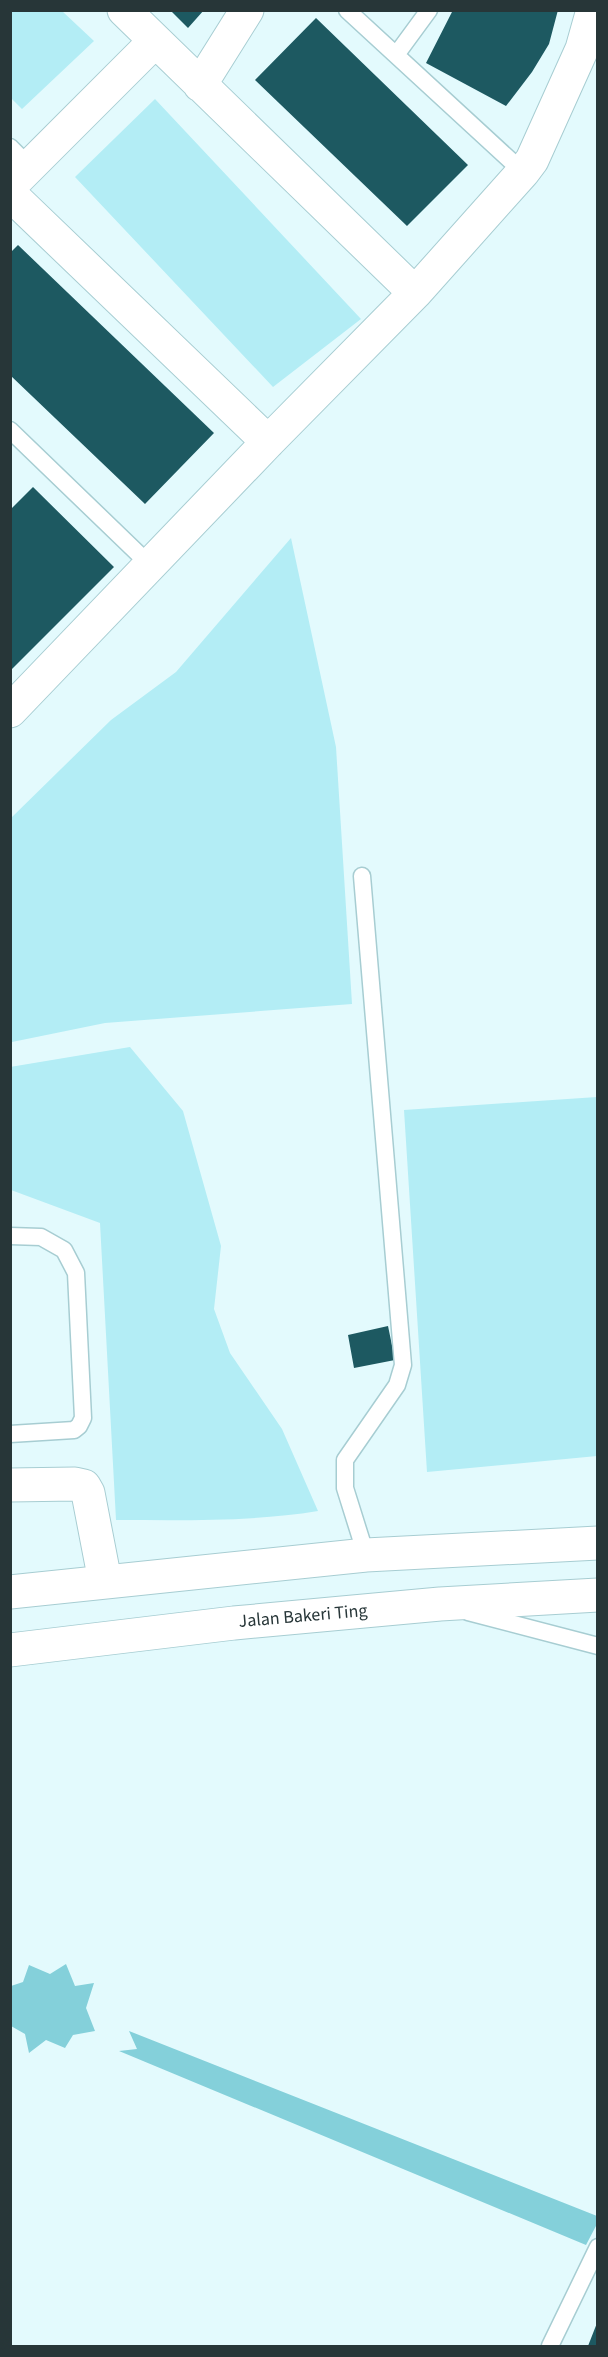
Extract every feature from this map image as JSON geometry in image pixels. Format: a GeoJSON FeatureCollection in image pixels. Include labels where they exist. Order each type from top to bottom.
{"type":"FeatureCollection","features":[{"type":"Feature","properties":{"kind":"street"},"geometry":{"type":"LineString","coordinates":[[124,10],[415,293]]}},
{"type":"Feature","properties":{"kind":"street"},"geometry":{"type":"LineString","coordinates":[[200,85],[248,10]]}},
{"type":"Feature","properties":{"kind":"street"},"geometry":{"type":"LineString","coordinates":[[10,711],[268,442],[415,293],[523,172],[532,160],[582,49],[593,10]]}},
{"type":"Feature","properties":{"kind":"street"},"geometry":{"type":"LineString","coordinates":[[17,167],[155,40]]}},
{"type":"Feature","properties":{"kind":"street"},"geometry":{"type":"LineString","coordinates":[[10,194],[268,442]]}},
{"type":"Feature","properties":{"kind":"street"},"geometry":{"type":"LineString","coordinates":[[10,1485],[75,1484],[84,1486],[88,1492],[105,1581]]}},
{"type":"Feature","properties":{"kind":"street"},"geometry":{"type":"LineString","coordinates":[[10,1592],[366,1555],[597,1543]]}},
{"type":"Feature","properties":{"kind":"street","name":"Jalan Bakeri Ting"},"geometry":{"type":"LineString","coordinates":[[10,1650],[234,1623],[440,1604],[597,1595]]}},
{"type":"Feature","properties":{"kind":"lane"},"geometry":{"type":"LineString","coordinates":[[347,10],[523,172]]}},
{"type":"Feature","properties":{"kind":"lane"},"geometry":{"type":"LineString","coordinates":[[396,55],[429,10]]}},
{"type":"Feature","properties":{"kind":"lane"},"geometry":{"type":"LineString","coordinates":[[10,430],[150,565]]}},
{"type":"Feature","properties":{"kind":"lane"},"geometry":{"type":"LineString","coordinates":[[362,876],[403,1365],[397,1385],[345,1460],[345,1488],[366,1555]]}},
{"type":"Feature","properties":{"kind":"lane"},"geometry":{"type":"LineString","coordinates":[[10,1236],[41,1237],[64,1250],[75,1273],[83,1418],[80,1426],[74,1430],[10,1434]]}},
{"type":"Feature","properties":{"kind":"lane"},"geometry":{"type":"LineString","coordinates":[[440,1604],[597,1646]]}},
{"type":"Feature","properties":{"kind":"lane"},"geometry":{"type":"LineString","coordinates":[[550,2346],[597,2247]]}},
{"type":"Feature","properties":{"kind":"shaded area"},"geometry":{"type":"Polygon","coordinates":[[[10,11],[62,11],[94,41],[22,109],[11,98],[10,11]]]}},
{"type":"Feature","properties":{"kind":"shaded area"},"geometry":{"type":"Polygon","coordinates":[[[155,99],[361,319],[273,387],[75,177],[155,99]]]}},
{"type":"Feature","properties":{"kind":"shaded area"},"geometry":{"type":"Polygon","coordinates":[[[291,538],[336,747],[352,1004],[105,1023],[10,1041],[11,818],[111,720],[176,672],[291,538]]]}},
{"type":"Feature","properties":{"kind":"shaded area"},"geometry":{"type":"Polygon","coordinates":[[[130,1047],[183,1111],[221,1246],[214,1309],[230,1353],[282,1429],[318,1511],[242,1519],[116,1520],[100,1223],[11,1190],[10,1067],[130,1047]]]}},
{"type":"Feature","properties":{"kind":"shaded area"},"geometry":{"type":"Polygon","coordinates":[[[597,1097],[597,1456],[427,1472],[404,1110],[597,1097]]]}},
{"type":"Feature","properties":{"kind":"shaded area"},"geometry":{"type":"Polygon","coordinates":[[[66,1964],[75,1986],[94,1983],[86,2008],[95,2031],[73,2035],[65,2048],[46,2040],[29,2053],[25,2034],[11,2026],[11,1986],[23,1982],[29,1965],[50,1974],[66,1964]]]}},
{"type":"Feature","properties":{"kind":"shaded area"},"geometry":{"type":"Polygon","coordinates":[[[129,2031],[597,2216],[597,2224],[586,2245],[119,2051],[137,2049],[129,2031]]]}},
{"type":"Feature","properties":{"kind":"building"},"geometry":{"type":"Polygon","coordinates":[[[170,10],[204,10],[188,28],[170,10]]]}},
{"type":"Feature","properties":{"kind":"building"},"geometry":{"type":"Polygon","coordinates":[[[453,10],[558,10],[549,44],[532,72],[506,106],[426,63],[453,10]]]}},
{"type":"Feature","properties":{"kind":"building"},"geometry":{"type":"Polygon","coordinates":[[[316,18],[468,165],[407,226],[255,80],[316,18]]]}},
{"type":"Feature","properties":{"kind":"building"},"geometry":{"type":"Polygon","coordinates":[[[18,245],[214,433],[145,504],[10,375],[10,253],[18,245]]]}},
{"type":"Feature","properties":{"kind":"building"},"geometry":{"type":"Polygon","coordinates":[[[33,487],[114,567],[10,671],[10,510],[33,487]]]}},
{"type":"Feature","properties":{"kind":"building"},"geometry":{"type":"Polygon","coordinates":[[[388,1326],[395,1360],[354,1368],[348,1335],[388,1326]]]}},
{"type":"Feature","properties":{"kind":"building"},"geometry":{"type":"Polygon","coordinates":[[[597,2323],[598,2346],[588,2346],[597,2323]]]}}]}
